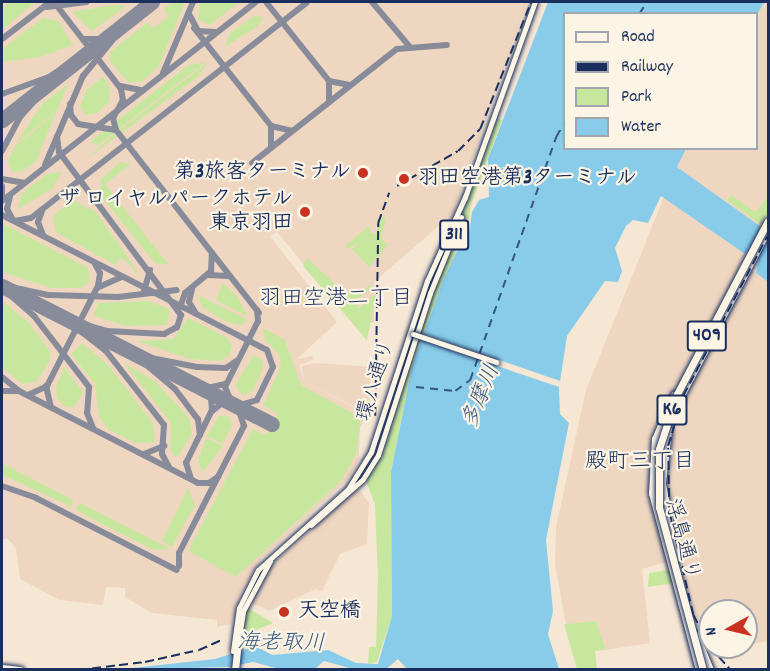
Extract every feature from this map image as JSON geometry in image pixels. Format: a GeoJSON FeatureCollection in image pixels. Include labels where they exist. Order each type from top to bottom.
{"type":"FeatureCollection","features":[{"type":"Feature","properties":{"kind":"highway","name":"409"},"geometry":{"type":"LineString","coordinates":[[750,260],[768,225]]}},
{"type":"Feature","properties":{"kind":"highway","name":"K6"},"geometry":{"type":"LineString","coordinates":[[704,669],[665,523],[659,465],[671,412],[768,225]]}},
{"type":"Feature","properties":{"kind":"highway","name":"K6"},"geometry":{"type":"LineString","coordinates":[[704,669],[677,586],[657,480],[664,425],[696,357],[768,225]]}},
{"type":"Feature","properties":{"kind":"highway","name":"浮島通り"},"geometry":{"type":"LineString","coordinates":[[704,669],[686,604],[663,483],[667,436],[679,399],[750,260]]}},
{"type":"Feature","properties":{"kind":"highway","name":"浮島通り"},"geometry":{"type":"LineString","coordinates":[[704,669],[660,532],[651,485],[657,434],[750,260]]}},
{"type":"Feature","properties":{"kind":"highway"},"geometry":{"type":"LineString","coordinates":[[663,483],[665,433],[734,290]]}},
{"type":"Feature","properties":{"kind":"highway"},"geometry":{"type":"LineString","coordinates":[[660,532],[656,441],[696,357]]}},
{"type":"Feature","properties":{"kind":"highway","name":"環八通り"},"geometry":{"type":"LineString","coordinates":[[233,668],[235,651]]}},
{"type":"Feature","properties":{"kind":"highway"},"geometry":{"type":"LineString","coordinates":[[2,668],[20,669]]}},
{"type":"Feature","properties":{"kind":"main road","name":"環八通り"},"geometry":{"type":"LineString","coordinates":[[235,651],[243,611],[261,572],[359,482],[380,450],[429,293],[489,140],[536,2]]}},
{"type":"Feature","properties":{"kind":"main road","name":"環八通り"},"geometry":{"type":"LineString","coordinates":[[235,651],[240,608],[258,570],[348,489],[371,452],[427,281],[455,221],[536,2]]}},
{"type":"Feature","properties":{"kind":"main road"},"geometry":{"type":"LineString","coordinates":[[440,259],[455,221]]}},
{"type":"Feature","properties":{"kind":"main road"},"geometry":{"type":"LineString","coordinates":[[440,259],[455,231]]}},
{"type":"Feature","properties":{"kind":"main road","name":"311"},"geometry":{"type":"LineString","coordinates":[[386,417],[412,334],[440,259]]}},
{"type":"Feature","properties":{"kind":"main road"},"geometry":{"type":"LineString","coordinates":[[412,334],[496,362]]}},
{"type":"Feature","properties":{"kind":"main road"},"geometry":{"type":"LineString","coordinates":[[371,452],[386,417]]}},
{"type":"Feature","properties":{"kind":"main road"},"geometry":{"type":"LineString","coordinates":[[359,482],[386,417]]}},
{"type":"Feature","properties":{"kind":"shaded area"},"geometry":{"type":"Polygon","coordinates":[[[2,2],[527,2],[447,231],[440,225],[374,282],[374,322],[368,323],[367,341],[277,232],[270,236],[337,322],[297,359],[312,356],[313,360],[299,365],[305,382],[367,414],[360,428],[359,459],[349,478],[262,558],[241,591],[231,624],[217,627],[217,620],[152,613],[125,597],[125,588],[106,587],[103,605],[60,600],[20,579],[16,548],[7,538],[2,540],[2,2]]]}},
{"type":"Feature","properties":{"kind":"shaded area"},"geometry":{"type":"Polygon","coordinates":[[[764,2],[768,2],[767,240],[677,167],[686,150],[758,150],[758,13],[764,2]]]}},
{"type":"Feature","properties":{"kind":"shaded area"},"geometry":{"type":"Polygon","coordinates":[[[664,197],[746,255],[654,433],[649,457],[650,504],[667,562],[642,569],[650,643],[606,650],[596,621],[566,624],[555,565],[556,527],[586,390],[664,197]]]}},
{"type":"Feature","properties":{"kind":"shaded area"},"geometry":{"type":"Polygon","coordinates":[[[752,271],[768,282],[768,641],[758,643],[758,599],[698,599],[698,619],[686,584],[667,479],[674,425],[685,397],[752,271]]]}},
{"type":"Feature","properties":{"kind":"shaded area"},"geometry":{"type":"Polygon","coordinates":[[[315,363],[371,367],[369,414],[305,382],[301,366],[315,363]]]}},
{"type":"Feature","properties":{"kind":"shaded area"},"geometry":{"type":"Polygon","coordinates":[[[358,488],[369,503],[367,544],[340,554],[322,591],[316,589],[269,611],[254,604],[251,600],[269,567],[358,488]]]}},
{"type":"Feature","properties":{"kind":"green space"},"geometry":{"type":"Polygon","coordinates":[[[11,2],[35,2],[2,30],[2,9],[11,2]]]}},
{"type":"Feature","properties":{"kind":"green space"},"geometry":{"type":"Polygon","coordinates":[[[174,2],[185,2],[159,66],[141,82],[128,82],[110,61],[110,52],[148,22],[153,28],[169,17],[163,9],[174,2]]]}},
{"type":"Feature","properties":{"kind":"green space"},"geometry":{"type":"Polygon","coordinates":[[[200,2],[239,2],[210,25],[198,19],[200,2]]]}},
{"type":"Feature","properties":{"kind":"green space"},"geometry":{"type":"Polygon","coordinates":[[[112,5],[126,6],[92,31],[72,12],[112,5]]]}},
{"type":"Feature","properties":{"kind":"green space"},"geometry":{"type":"Polygon","coordinates":[[[254,16],[263,17],[258,26],[225,47],[229,34],[254,16]]]}},
{"type":"Feature","properties":{"kind":"green space"},"geometry":{"type":"Polygon","coordinates":[[[43,18],[58,21],[73,45],[40,57],[2,62],[2,49],[43,18]]]}},
{"type":"Feature","properties":{"kind":"green space"},"geometry":{"type":"Polygon","coordinates":[[[206,62],[98,145],[90,142],[187,66],[206,62]]]}},
{"type":"Feature","properties":{"kind":"green space"},"geometry":{"type":"Polygon","coordinates":[[[207,63],[200,75],[84,161],[108,139],[207,63]]]}},
{"type":"Feature","properties":{"kind":"green space"},"geometry":{"type":"Polygon","coordinates":[[[103,77],[110,86],[109,102],[97,113],[86,115],[80,107],[87,89],[103,77]]]}},
{"type":"Feature","properties":{"kind":"green space"},"geometry":{"type":"Polygon","coordinates":[[[68,84],[57,111],[16,143],[43,103],[68,84]]]}},
{"type":"Feature","properties":{"kind":"green space"},"geometry":{"type":"Polygon","coordinates":[[[56,113],[36,161],[23,171],[12,172],[8,161],[15,146],[56,113]]]}},
{"type":"Feature","properties":{"kind":"green space"},"geometry":{"type":"Polygon","coordinates":[[[497,118],[502,120],[470,207],[468,241],[459,247],[444,278],[412,366],[391,472],[392,616],[377,662],[368,664],[369,647],[376,647],[378,577],[375,505],[366,480],[384,447],[437,280],[497,118]]]}},
{"type":"Feature","properties":{"kind":"green space"},"geometry":{"type":"Polygon","coordinates":[[[120,162],[131,164],[105,184],[169,265],[155,263],[101,196],[101,179],[120,162]]]}},
{"type":"Feature","properties":{"kind":"green space"},"geometry":{"type":"Polygon","coordinates":[[[62,172],[52,189],[18,209],[21,194],[47,174],[62,172]]]}},
{"type":"Feature","properties":{"kind":"green space"},"geometry":{"type":"Polygon","coordinates":[[[731,195],[756,212],[768,196],[768,211],[761,225],[727,200],[731,195]]]}},
{"type":"Feature","properties":{"kind":"green space"},"geometry":{"type":"Polygon","coordinates":[[[73,200],[96,212],[142,278],[121,258],[115,265],[56,232],[53,216],[73,200]]]}},
{"type":"Feature","properties":{"kind":"green space"},"geometry":{"type":"Polygon","coordinates":[[[383,217],[386,220],[381,237],[388,245],[369,267],[352,249],[361,241],[348,249],[345,246],[370,225],[370,233],[377,234],[377,219],[383,217]]]}},
{"type":"Feature","properties":{"kind":"green space"},"geometry":{"type":"Polygon","coordinates":[[[2,223],[88,268],[90,282],[80,288],[51,288],[2,272],[2,223]]]}},
{"type":"Feature","properties":{"kind":"green space"},"geometry":{"type":"Polygon","coordinates":[[[307,258],[344,292],[356,293],[371,285],[372,289],[354,300],[359,308],[376,293],[367,340],[303,266],[307,258]]]}},
{"type":"Feature","properties":{"kind":"green space"},"geometry":{"type":"Polygon","coordinates":[[[223,283],[237,296],[248,317],[216,300],[223,283]]]}},
{"type":"Feature","properties":{"kind":"green space"},"geometry":{"type":"Polygon","coordinates":[[[198,295],[248,320],[241,325],[225,321],[202,307],[198,295]]]}},
{"type":"Feature","properties":{"kind":"green space"},"geometry":{"type":"Polygon","coordinates":[[[2,301],[28,322],[50,351],[50,361],[36,382],[23,384],[2,368],[2,301]]]}},
{"type":"Feature","properties":{"kind":"green space"},"geometry":{"type":"Polygon","coordinates":[[[147,301],[170,309],[167,325],[127,326],[94,316],[98,303],[147,301]]]}},
{"type":"Feature","properties":{"kind":"green space"},"geometry":{"type":"Polygon","coordinates":[[[188,318],[226,337],[232,346],[229,356],[220,361],[190,359],[137,341],[173,339],[188,318]]]}},
{"type":"Feature","properties":{"kind":"green space"},"geometry":{"type":"Polygon","coordinates":[[[263,328],[285,340],[301,385],[361,418],[356,454],[342,480],[236,577],[188,551],[253,429],[266,435],[277,413],[263,405],[281,366],[279,354],[265,340],[263,328]]]}},
{"type":"Feature","properties":{"kind":"green space"},"geometry":{"type":"Polygon","coordinates":[[[82,343],[107,364],[153,423],[155,442],[136,443],[109,430],[99,417],[95,384],[71,354],[82,343]]]}},
{"type":"Feature","properties":{"kind":"green space"},"geometry":{"type":"Polygon","coordinates":[[[253,356],[261,358],[263,369],[252,392],[242,395],[235,385],[253,356]]]}},
{"type":"Feature","properties":{"kind":"green space"},"geometry":{"type":"Polygon","coordinates":[[[124,363],[156,382],[189,418],[192,433],[179,455],[174,457],[170,449],[171,423],[124,363]]]}},
{"type":"Feature","properties":{"kind":"green space"},"geometry":{"type":"Polygon","coordinates":[[[64,367],[83,393],[74,407],[64,406],[57,398],[56,387],[64,367]]]}},
{"type":"Feature","properties":{"kind":"green space"},"geometry":{"type":"Polygon","coordinates":[[[219,416],[228,416],[232,424],[223,444],[207,436],[219,416]]]}},
{"type":"Feature","properties":{"kind":"green space"},"geometry":{"type":"Polygon","coordinates":[[[206,438],[223,446],[203,472],[198,462],[206,438]]]}},
{"type":"Feature","properties":{"kind":"green space"},"geometry":{"type":"Polygon","coordinates":[[[2,463],[73,500],[72,507],[2,475],[2,463]]]}},
{"type":"Feature","properties":{"kind":"green space"},"geometry":{"type":"Polygon","coordinates":[[[188,488],[195,505],[172,547],[162,541],[188,488]]]}},
{"type":"Feature","properties":{"kind":"green space"},"geometry":{"type":"Polygon","coordinates":[[[80,503],[170,549],[154,550],[94,520],[75,509],[80,503]]]}},
{"type":"Feature","properties":{"kind":"green space"},"geometry":{"type":"Polygon","coordinates":[[[668,570],[674,583],[648,587],[649,573],[668,570]]]}},
{"type":"Feature","properties":{"kind":"green space"},"geometry":{"type":"Polygon","coordinates":[[[248,608],[273,623],[240,637],[246,611],[248,608]]]}},
{"type":"Feature","properties":{"kind":"green space"},"geometry":{"type":"Polygon","coordinates":[[[596,621],[606,650],[595,651],[597,669],[577,669],[564,624],[596,621]]]}},
{"type":"Feature","properties":{"kind":"water","name":"多摩川"},"geometry":{"type":"Polygon","coordinates":[[[548,2],[764,2],[758,13],[563,12],[563,150],[686,150],[677,167],[761,227],[759,234],[768,240],[768,282],[756,273],[759,255],[751,249],[745,254],[661,196],[648,223],[633,220],[626,226],[615,248],[622,271],[618,282],[605,281],[567,336],[559,388],[560,414],[569,423],[546,540],[553,611],[548,634],[559,669],[407,669],[398,659],[385,670],[353,669],[324,661],[314,670],[279,669],[253,662],[229,667],[114,670],[215,659],[256,646],[272,655],[328,650],[356,663],[378,664],[392,616],[391,472],[412,367],[444,278],[459,247],[468,241],[472,212],[479,200],[489,197],[488,159],[548,2]]]}},
{"type":"Feature","properties":{"kind":"pier"},"geometry":{"type":"Polygon","coordinates":[[[421,333],[563,382],[562,388],[418,339],[421,333]]]}},
{"type":"Feature","properties":{"kind":"ferry route"},"geometry":{"type":"LineString","coordinates":[[640,12],[647,2]]}},
{"type":"Feature","properties":{"kind":"ferry route"},"geometry":{"type":"LineString","coordinates":[[416,387],[455,391],[470,380],[556,137],[563,125]]}},
{"type":"Feature","properties":{"kind":"taxiway"},"geometry":{"type":"LineString","coordinates":[[2,39],[50,2]]}},
{"type":"Feature","properties":{"kind":"taxiway"},"geometry":{"type":"LineString","coordinates":[[54,2],[121,89],[123,100],[113,118],[116,130]]}},
{"type":"Feature","properties":{"kind":"taxiway"},"geometry":{"type":"LineString","coordinates":[[47,7],[87,2]]}},
{"type":"Feature","properties":{"kind":"taxiway"},"geometry":{"type":"LineString","coordinates":[[163,73],[193,2]]}},
{"type":"Feature","properties":{"kind":"taxiway"},"geometry":{"type":"LineString","coordinates":[[2,201],[256,2]]}},
{"type":"Feature","properties":{"kind":"taxiway"},"geometry":{"type":"LineString","coordinates":[[266,2],[329,81],[329,101]]}},
{"type":"Feature","properties":{"kind":"taxiway"},"geometry":{"type":"LineString","coordinates":[[15,221],[31,218],[307,2]]}},
{"type":"Feature","properties":{"kind":"taxiway"},"geometry":{"type":"LineString","coordinates":[[372,2],[410,47]]}},
{"type":"Feature","properties":{"kind":"taxiway"},"geometry":{"type":"LineString","coordinates":[[189,14],[198,31],[215,32]]}},
{"type":"Feature","properties":{"kind":"taxiway"},"geometry":{"type":"LineString","coordinates":[[45,165],[83,76],[130,19]]}},
{"type":"Feature","properties":{"kind":"taxiway"},"geometry":{"type":"LineString","coordinates":[[194,28],[271,126],[292,131]]}},
{"type":"Feature","properties":{"kind":"taxiway"},"geometry":{"type":"LineString","coordinates":[[85,39],[104,39]]}},
{"type":"Feature","properties":{"kind":"taxiway"},"geometry":{"type":"LineString","coordinates":[[252,163],[397,49],[447,45]]}},
{"type":"Feature","properties":{"kind":"taxiway"},"geometry":{"type":"LineString","coordinates":[[2,94],[49,77],[85,54]]}},
{"type":"Feature","properties":{"kind":"taxiway"},"geometry":{"type":"LineString","coordinates":[[2,151],[21,116],[56,77]]}},
{"type":"Feature","properties":{"kind":"taxiway"},"geometry":{"type":"LineString","coordinates":[[329,81],[350,85]]}},
{"type":"Feature","properties":{"kind":"taxiway"},"geometry":{"type":"LineString","coordinates":[[120,86],[141,90]]}},
{"type":"Feature","properties":{"kind":"taxiway"},"geometry":{"type":"LineString","coordinates":[[70,104],[71,115],[78,124],[116,130],[259,313]]}},
{"type":"Feature","properties":{"kind":"taxiway"},"geometry":{"type":"LineString","coordinates":[[2,116],[12,112]]}},
{"type":"Feature","properties":{"kind":"taxiway"},"geometry":{"type":"LineString","coordinates":[[271,126],[271,148]]}},
{"type":"Feature","properties":{"kind":"taxiway"},"geometry":{"type":"LineString","coordinates":[[57,137],[59,152],[181,315],[177,327],[164,334],[107,331],[68,320]]}},
{"type":"Feature","properties":{"kind":"taxiway"},"geometry":{"type":"LineString","coordinates":[[2,179],[24,183]]}},
{"type":"Feature","properties":{"kind":"taxiway"},"geometry":{"type":"LineString","coordinates":[[2,186],[2,196]]}},
{"type":"Feature","properties":{"kind":"taxiway"},"geometry":{"type":"LineString","coordinates":[[10,196],[7,209],[13,220]]}},
{"type":"Feature","properties":{"kind":"taxiway"},"geometry":{"type":"LineString","coordinates":[[42,211],[38,222],[43,235]]}},
{"type":"Feature","properties":{"kind":"taxiway"},"geometry":{"type":"LineString","coordinates":[[2,215],[267,350],[273,367],[257,400],[237,406]]}},
{"type":"Feature","properties":{"kind":"taxiway"},"geometry":{"type":"LineString","coordinates":[[180,307],[185,293],[211,271],[212,253]]}},
{"type":"Feature","properties":{"kind":"taxiway"},"geometry":{"type":"LineString","coordinates":[[28,395],[47,386],[98,286],[100,273],[95,264]]}},
{"type":"Feature","properties":{"kind":"taxiway"},"geometry":{"type":"LineString","coordinates":[[144,291],[150,270]]}},
{"type":"Feature","properties":{"kind":"taxiway"},"geometry":{"type":"LineString","coordinates":[[208,275],[229,276]]}},
{"type":"Feature","properties":{"kind":"taxiway"},"geometry":{"type":"LineString","coordinates":[[99,287],[121,277]]}},
{"type":"Feature","properties":{"kind":"taxiway"},"geometry":{"type":"LineString","coordinates":[[2,285],[48,295],[118,297],[177,290]]}},
{"type":"Feature","properties":{"kind":"taxiway"},"geometry":{"type":"LineString","coordinates":[[2,288],[34,316],[89,387],[87,413],[93,428]]}},
{"type":"Feature","properties":{"kind":"taxiway"},"geometry":{"type":"LineString","coordinates":[[192,289],[189,302],[195,312]]}},
{"type":"Feature","properties":{"kind":"taxiway"},"geometry":{"type":"LineString","coordinates":[[232,404],[225,387],[258,321],[257,310]]}},
{"type":"Feature","properties":{"kind":"taxiway"},"geometry":{"type":"LineString","coordinates":[[62,317],[106,351],[164,425],[162,454],[169,467]]}},
{"type":"Feature","properties":{"kind":"taxiway"},"geometry":{"type":"LineString","coordinates":[[131,352],[175,389],[198,419],[200,435]]}},
{"type":"Feature","properties":{"kind":"taxiway"},"geometry":{"type":"LineString","coordinates":[[141,356],[197,367],[226,368],[238,360]]}},
{"type":"Feature","properties":{"kind":"taxiway"},"geometry":{"type":"LineString","coordinates":[[2,377],[18,390]]}},
{"type":"Feature","properties":{"kind":"taxiway"},"geometry":{"type":"LineString","coordinates":[[203,389],[225,384]]}},
{"type":"Feature","properties":{"kind":"taxiway"},"geometry":{"type":"LineString","coordinates":[[46,386],[51,407]]}},
{"type":"Feature","properties":{"kind":"taxiway"},"geometry":{"type":"LineString","coordinates":[[203,389],[211,397],[212,411]]}},
{"type":"Feature","properties":{"kind":"taxiway"},"geometry":{"type":"LineString","coordinates":[[2,391],[19,391],[198,483],[209,483],[218,477]]}},
{"type":"Feature","properties":{"kind":"taxiway"},"geometry":{"type":"LineString","coordinates":[[191,479],[186,463],[211,412],[221,404],[231,404]]}},
{"type":"Feature","properties":{"kind":"taxiway"},"geometry":{"type":"LineString","coordinates":[[179,566],[179,553],[244,426],[238,407]]}},
{"type":"Feature","properties":{"kind":"taxiway"},"geometry":{"type":"LineString","coordinates":[[144,454],[164,446]]}},
{"type":"Feature","properties":{"kind":"taxiway"},"geometry":{"type":"LineString","coordinates":[[2,486],[36,498],[177,570]]}},
{"type":"Feature","properties":{"kind":"runway"},"geometry":{"type":"LineString","coordinates":[[2,120],[152,2]]}},
{"type":"Feature","properties":{"kind":"runway"},"geometry":{"type":"LineString","coordinates":[[2,286],[272,424]]}},
{"type":"Feature","properties":{"kind":"railway"},"geometry":{"type":"LineString","coordinates":[[397,186],[458,151],[480,129],[531,2]]}},
{"type":"Feature","properties":{"kind":"railway"},"geometry":{"type":"LineString","coordinates":[[375,416],[378,223],[389,193]]}},
{"type":"Feature","properties":{"kind":"railway"},"geometry":{"type":"LineString","coordinates":[[698,624],[693,615],[669,511],[668,446],[683,396],[768,235]]}},
{"type":"Feature","properties":{"kind":"railway"},"geometry":{"type":"LineString","coordinates":[[79,670],[145,662],[199,650],[221,640]]}},
{"type":"Feature","properties":{"kind":"railway"},"geometry":{"type":"LineString","coordinates":[[721,659],[731,670]]}},
{"type":"Feature","properties":{"kind":"place","name":"第3旅客ターミナル"},"geometry":{"type":"Point","coordinates":[363,173]}},
{"type":"Feature","properties":{"kind":"place","name":"羽田空港第3ターミナル"},"geometry":{"type":"Point","coordinates":[404,179]}},
{"type":"Feature","properties":{"kind":"place","name":"ザ ロイヤルパークホテル 東京羽田"},"geometry":{"type":"Point","coordinates":[305,212]}},
{"type":"Feature","properties":{"kind":"place","name":"天空橋"},"geometry":{"type":"Point","coordinates":[284,612]}},
{"type":"Feature","properties":{"kind":"district","name":"羽田空港二丁目"},"geometry":{"type":"Point","coordinates":[336,300]}},
{"type":"Feature","properties":{"kind":"district","name":"殿町三丁目"},"geometry":{"type":"Point","coordinates":[640,463]}},
{"type":"Feature","properties":{"kind":"water label","name":"海老取川"},"geometry":{"type":"Point","coordinates":[281,644]}}]}
